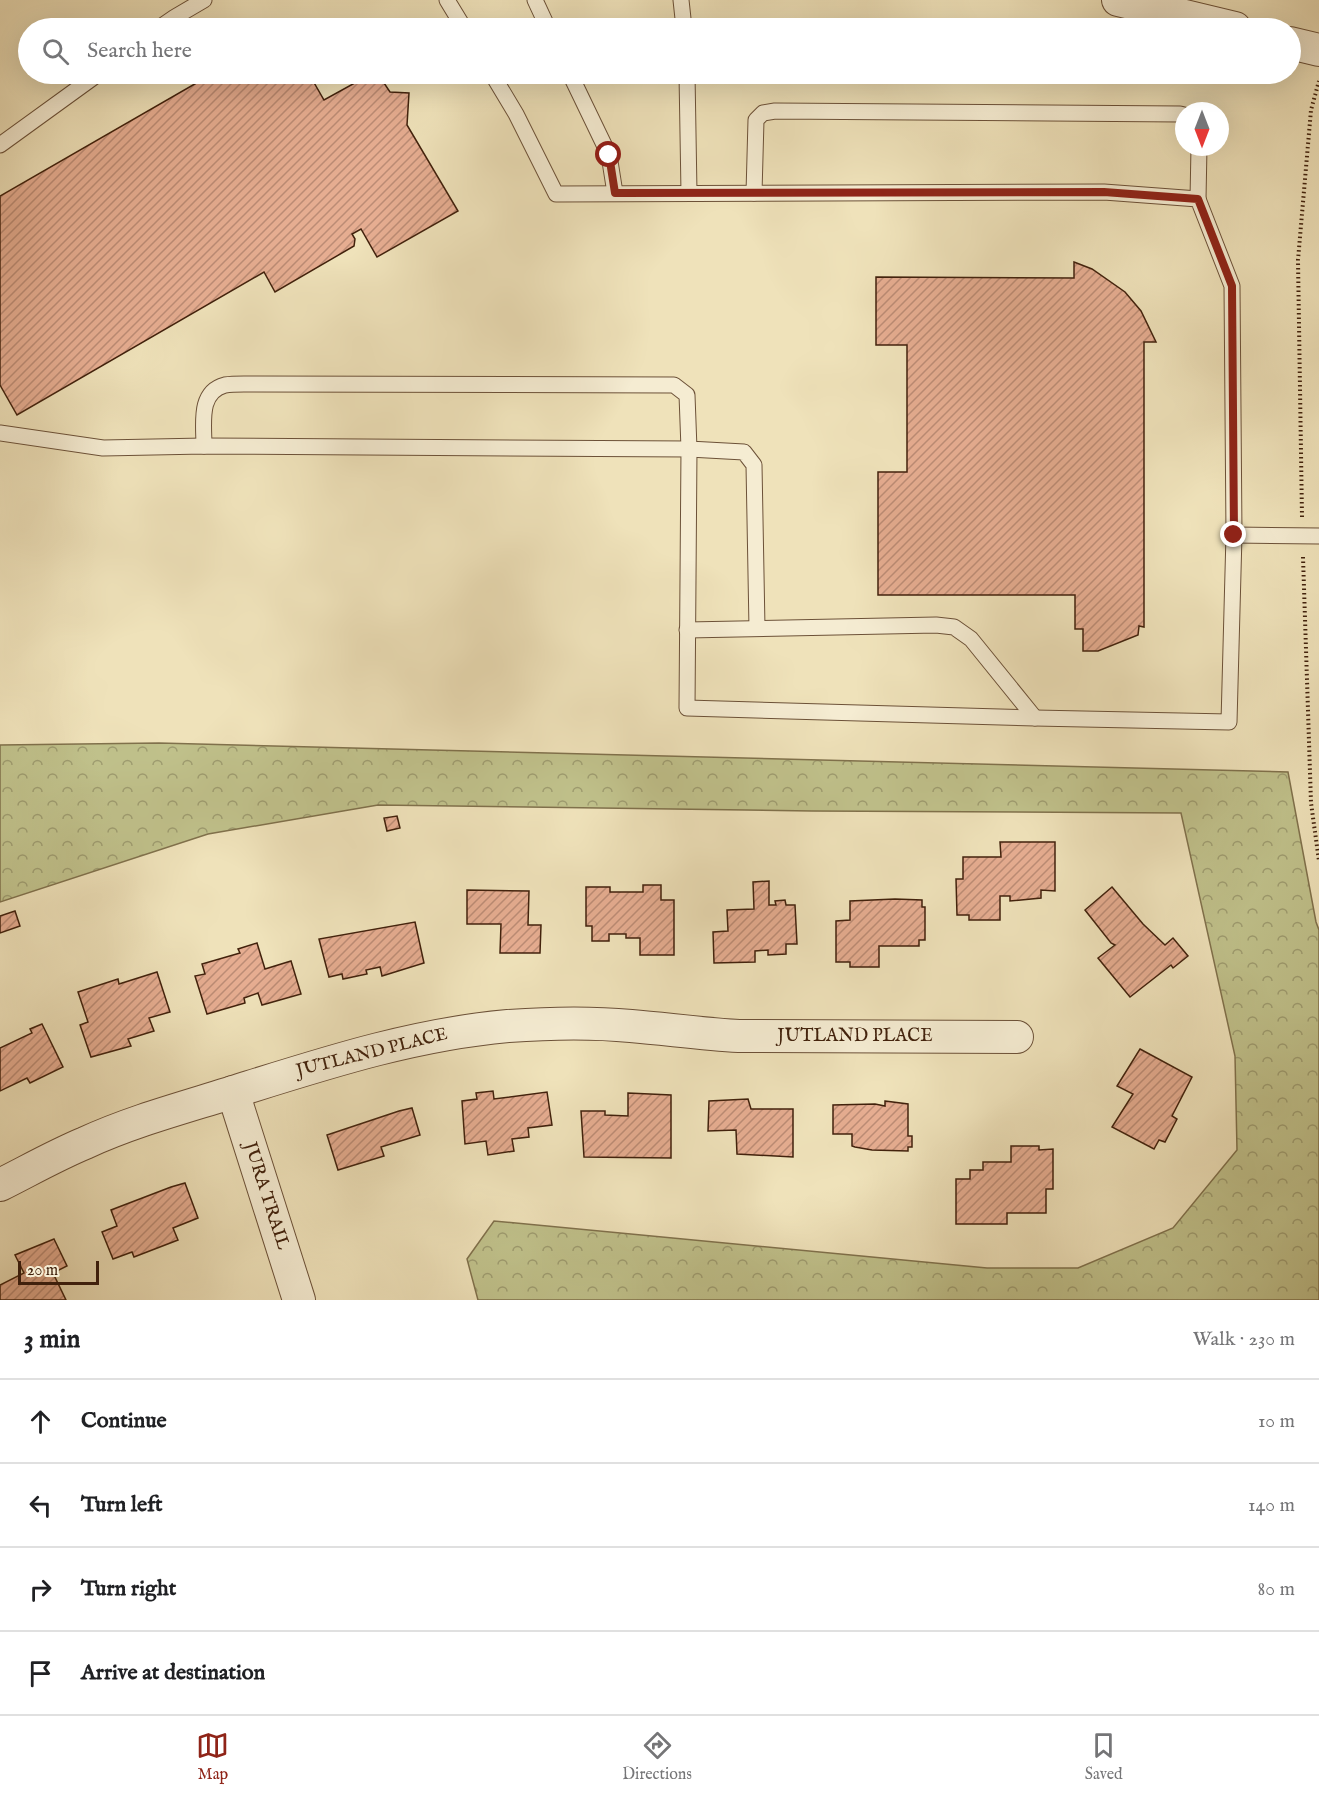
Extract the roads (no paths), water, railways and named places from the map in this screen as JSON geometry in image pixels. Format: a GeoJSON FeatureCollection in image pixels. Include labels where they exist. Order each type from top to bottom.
{"type":"FeatureCollection","features":[{"type":"Feature","properties":{"kind":"street"},"geometry":{"type":"LineString","coordinates":[[1118,0],[1193,18]]}},
{"type":"Feature","properties":{"kind":"street"},"geometry":{"type":"LineString","coordinates":[[1301,45],[1319,50]]}},
{"type":"Feature","properties":{"kind":"street","name":"JUTLAND PLACE"},"geometry":{"type":"LineString","coordinates":[[0,1185],[87,1142],[142,1121],[341,1058],[452,1032],[509,1026],[598,1024],[739,1036],[1017,1037]]}},
{"type":"Feature","properties":{"kind":"street","name":"JURA TRAIL"},"geometry":{"type":"LineString","coordinates":[[233,1092],[299,1300]]}},
{"type":"Feature","properties":{"kind":"lane"},"geometry":{"type":"LineString","coordinates":[[174,18],[204,0]]}},
{"type":"Feature","properties":{"kind":"lane"},"geometry":{"type":"LineString","coordinates":[[447,0],[458,18]]}},
{"type":"Feature","properties":{"kind":"lane"},"geometry":{"type":"LineString","coordinates":[[535,0],[543,18]]}},
{"type":"Feature","properties":{"kind":"lane"},"geometry":{"type":"LineString","coordinates":[[681,0],[683,18]]}},
{"type":"Feature","properties":{"kind":"lane"},"geometry":{"type":"LineString","coordinates":[[0,145],[84,84]]}},
{"type":"Feature","properties":{"kind":"lane"},"geometry":{"type":"LineString","coordinates":[[498,84],[516,114],[556,194],[1104,192],[1198,199]]}},
{"type":"Feature","properties":{"kind":"lane"},"geometry":{"type":"LineString","coordinates":[[575,84],[609,155],[615,193]]}},
{"type":"Feature","properties":{"kind":"lane"},"geometry":{"type":"LineString","coordinates":[[687,84],[688,193]]}},
{"type":"Feature","properties":{"kind":"lane"},"geometry":{"type":"LineString","coordinates":[[754,193],[756,120],[763,113],[799,111],[1175,114]]}},
{"type":"Feature","properties":{"kind":"lane"},"geometry":{"type":"LineString","coordinates":[[204,446],[204,404],[211,392],[225,385],[674,385],[687,395],[689,449],[687,708],[1229,722],[1234,535],[1232,286],[1198,199],[1198,156]]}},
{"type":"Feature","properties":{"kind":"lane"},"geometry":{"type":"LineString","coordinates":[[0,434],[102,448],[204,446],[689,449],[744,452],[754,465],[757,628]]}},
{"type":"Feature","properties":{"kind":"lane"},"geometry":{"type":"LineString","coordinates":[[1234,535],[1319,536]]}},
{"type":"Feature","properties":{"kind":"lane"},"geometry":{"type":"LineString","coordinates":[[687,630],[936,624],[954,627],[971,639],[1035,718]]}}]}
